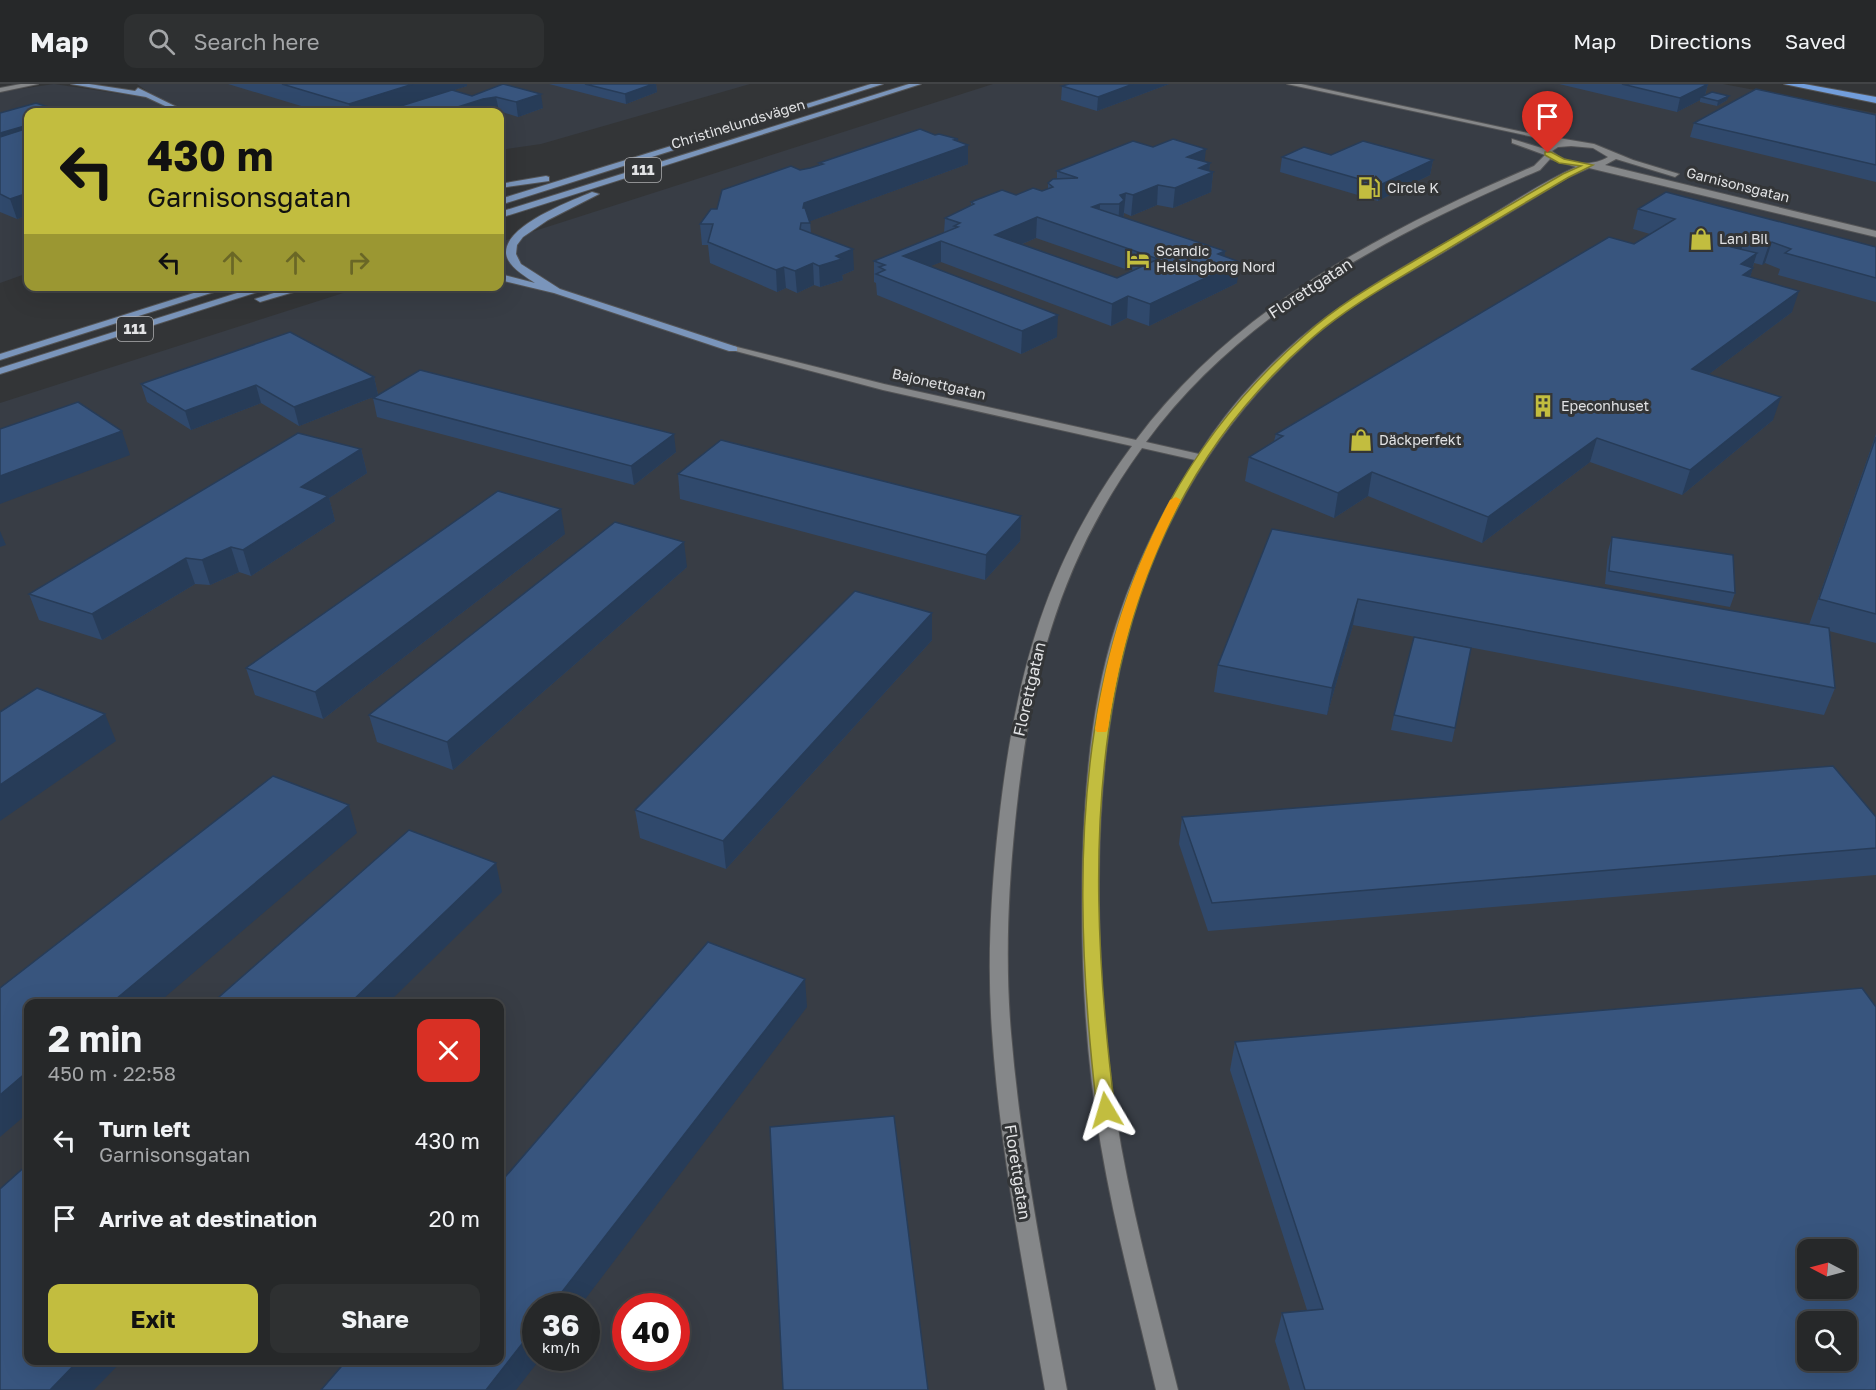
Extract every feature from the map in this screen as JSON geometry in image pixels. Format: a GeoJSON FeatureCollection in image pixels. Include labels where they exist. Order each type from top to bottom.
{"type":"FeatureCollection","features":[{"type":"Feature","properties":{"kind":"highway"},"geometry":{"type":"LineString","coordinates":[[1789,84],[1876,100]]}},
{"type":"Feature","properties":{"kind":"main road"},"geometry":{"type":"LineString","coordinates":[[75,84],[145,95]]}},
{"type":"Feature","properties":{"kind":"main road"},"geometry":{"type":"LineString","coordinates":[[131,84],[145,95],[174,108]]}},
{"type":"Feature","properties":{"kind":"main road","name":"Christinelundsvägen"},"geometry":{"type":"LineString","coordinates":[[504,201],[879,84]]}},
{"type":"Feature","properties":{"kind":"main road","name":"Christinelundsvägen"},"geometry":{"type":"LineString","coordinates":[[504,214],[917,84]]}},
{"type":"Feature","properties":{"kind":"main road"},"geometry":{"type":"LineString","coordinates":[[557,291],[527,273],[517,264],[511,254],[512,244],[527,229],[553,213],[600,192],[787,125]]}},
{"type":"Feature","properties":{"kind":"main road"},"geometry":{"type":"LineString","coordinates":[[504,185],[541,180],[703,138]]}},
{"type":"Feature","properties":{"kind":"main road"},"geometry":{"type":"LineString","coordinates":[[504,278],[557,291],[733,349]]}},
{"type":"Feature","properties":{"kind":"main road"},"geometry":{"type":"LineString","coordinates":[[0,356],[191,291]]}},
{"type":"Feature","properties":{"kind":"main road","name":"111"},"geometry":{"type":"LineString","coordinates":[[0,356],[212,291]]}},
{"type":"Feature","properties":{"kind":"main road","name":"111"},"geometry":{"type":"LineString","coordinates":[[0,371],[255,291]]}},
{"type":"Feature","properties":{"kind":"main road"},"geometry":{"type":"LineString","coordinates":[[71,349],[290,291]]}},
{"type":"Feature","properties":{"kind":"street"},"geometry":{"type":"LineString","coordinates":[[0,88],[5,84]]}},
{"type":"Feature","properties":{"kind":"street"},"geometry":{"type":"LineString","coordinates":[[0,88],[34,84]]}},
{"type":"Feature","properties":{"kind":"street","name":"Garnisonsgatan"},"geometry":{"type":"LineString","coordinates":[[1282,84],[1512,140],[1570,163],[1591,165],[1876,234]]}},
{"type":"Feature","properties":{"kind":"street","name":"Garnisonsgatan"},"geometry":{"type":"LineString","coordinates":[[1291,84],[1523,134],[1598,147],[1630,162],[1687,177]]}},
{"type":"Feature","properties":{"kind":"street","name":"Garnisonsgatan"},"geometry":{"type":"LineString","coordinates":[[1549,154],[1548,149],[1556,145],[1580,144]]}},
{"type":"Feature","properties":{"kind":"street","name":"Florettgatan"},"geometry":{"type":"LineString","coordinates":[[1056,1390],[1015,1161],[1003,1059],[998,960],[1005,842],[1016,747],[1035,653],[1061,583],[1092,516],[1115,477],[1138,445],[1204,371],[1259,321],[1346,262],[1470,196],[1537,168],[1549,154]]}},
{"type":"Feature","properties":{"kind":"street"},"geometry":{"type":"LineString","coordinates":[[1167,1390],[1116,1174],[1096,1031],[1093,976],[1090,852],[1098,752],[1110,673],[1128,610],[1154,543],[1176,498],[1201,458],[1256,388],[1281,362],[1327,321],[1400,273],[1566,175],[1591,165],[1608,162],[1613,158],[1611,154]]}},
{"type":"Feature","properties":{"kind":"street","name":"Garnisonsgatan"},"geometry":{"type":"LineString","coordinates":[[1765,196],[1876,224]]}},
{"type":"Feature","properties":{"kind":"street","name":"Bajonettgatan"},"geometry":{"type":"LineString","coordinates":[[733,349],[883,387],[1201,458]]}},
{"type":"Feature","properties":{"kind":"shaded area"},"geometry":{"type":"Polygon","coordinates":[[[54,84],[141,97],[151,94],[137,84],[750,84],[541,144],[504,149],[504,108],[24,108],[24,274],[0,283],[0,92],[54,84]]]}},
{"type":"Feature","properties":{"kind":"shaded area"},"geometry":{"type":"Polygon","coordinates":[[[993,84],[1723,84],[1876,113],[1876,1390],[0,1390],[0,403],[350,291],[504,291],[504,241],[993,84]]]}},
{"type":"Feature","properties":{"kind":"building"},"geometry":{"type":"Polygon","coordinates":[[[282,84],[413,84],[349,104],[282,84]]]}},
{"type":"Feature","properties":{"kind":"building"},"geometry":{"type":"Polygon","coordinates":[[[503,84],[541,94],[516,102],[496,97],[483,99],[455,108],[394,108],[452,90],[472,96],[503,84]]]}},
{"type":"Feature","properties":{"kind":"building"},"geometry":{"type":"Polygon","coordinates":[[[585,84],[653,84],[625,94],[585,84]]]}},
{"type":"Feature","properties":{"kind":"building"},"geometry":{"type":"Polygon","coordinates":[[[1069,84],[1133,84],[1098,97],[1062,86],[1069,84]]]}},
{"type":"Feature","properties":{"kind":"building"},"geometry":{"type":"Polygon","coordinates":[[[1622,84],[1708,84],[1680,98],[1622,84]]]}},
{"type":"Feature","properties":{"kind":"building"},"geometry":{"type":"Polygon","coordinates":[[[1756,89],[1876,115],[1876,165],[1694,123],[1756,89]]]}},
{"type":"Feature","properties":{"kind":"building"},"geometry":{"type":"Polygon","coordinates":[[[1712,92],[1729,96],[1718,101],[1701,97],[1712,92]]]}},
{"type":"Feature","properties":{"kind":"building"},"geometry":{"type":"Polygon","coordinates":[[[36,103],[52,108],[24,108],[24,126],[0,133],[0,113],[36,103]]]}},
{"type":"Feature","properties":{"kind":"building"},"geometry":{"type":"Polygon","coordinates":[[[24,129],[24,194],[10,199],[0,194],[0,137],[24,129]]]}},
{"type":"Feature","properties":{"kind":"building"},"geometry":{"type":"Polygon","coordinates":[[[920,129],[935,135],[958,139],[954,140],[968,145],[804,203],[803,208],[805,208],[810,223],[801,223],[800,229],[853,249],[836,256],[842,259],[819,266],[813,263],[795,271],[784,267],[776,270],[708,242],[713,224],[700,224],[711,209],[717,209],[722,190],[791,166],[800,170],[823,164],[819,163],[920,129]]]}},
{"type":"Feature","properties":{"kind":"building"},"geometry":{"type":"Polygon","coordinates":[[[1173,139],[1206,149],[1187,157],[1210,163],[1199,168],[1213,172],[1175,188],[1158,185],[1133,195],[1126,193],[1120,195],[1124,200],[1119,204],[1100,204],[1092,207],[1225,251],[1218,254],[1240,262],[1150,304],[1128,296],[1112,304],[941,241],[903,256],[1058,315],[1022,331],[876,274],[885,270],[879,267],[885,265],[874,261],[958,227],[954,226],[960,223],[945,218],[974,204],[971,202],[1002,190],[1016,195],[1033,188],[1042,191],[1053,187],[1048,183],[1053,179],[1078,178],[1057,171],[1133,141],[1153,147],[1173,139]],[[1037,217],[995,235],[1117,278],[1158,259],[1037,217]]]}},
{"type":"Feature","properties":{"kind":"building"},"geometry":{"type":"Polygon","coordinates":[[[1363,141],[1433,160],[1380,185],[1282,157],[1304,147],[1331,155],[1363,141]]]}},
{"type":"Feature","properties":{"kind":"building","name":"Epeconhuset"},"geometry":{"type":"Polygon","coordinates":[[[1666,192],[1876,247],[1876,278],[1785,253],[1791,249],[1772,242],[1769,244],[1745,237],[1731,247],[1757,253],[1741,264],[1753,268],[1743,275],[1799,291],[1692,369],[1781,397],[1690,470],[1597,438],[1488,517],[1372,472],[1338,493],[1249,457],[1283,436],[1276,434],[1609,237],[1634,244],[1675,219],[1638,209],[1666,192]]]}},
{"type":"Feature","properties":{"kind":"building"},"geometry":{"type":"Polygon","coordinates":[[[290,332],[374,377],[294,407],[256,385],[185,411],[141,384],[290,332]]]}},
{"type":"Feature","properties":{"kind":"building"},"geometry":{"type":"Polygon","coordinates":[[[420,370],[674,434],[631,466],[373,398],[420,370]]]}},
{"type":"Feature","properties":{"kind":"building"},"geometry":{"type":"Polygon","coordinates":[[[78,402],[122,431],[0,476],[0,429],[78,402]]]}},
{"type":"Feature","properties":{"kind":"building"},"geometry":{"type":"Polygon","coordinates":[[[298,433],[361,449],[301,487],[328,496],[243,550],[231,547],[202,560],[186,558],[92,614],[29,594],[298,433]]]}},
{"type":"Feature","properties":{"kind":"building"},"geometry":{"type":"Polygon","coordinates":[[[1876,437],[1876,614],[1819,599],[1876,437]]]}},
{"type":"Feature","properties":{"kind":"building"},"geometry":{"type":"Polygon","coordinates":[[[721,440],[1021,516],[986,555],[678,474],[721,440]]]}},
{"type":"Feature","properties":{"kind":"building"},"geometry":{"type":"Polygon","coordinates":[[[498,491],[561,509],[315,692],[246,668],[498,491]]]}},
{"type":"Feature","properties":{"kind":"building"},"geometry":{"type":"Polygon","coordinates":[[[615,522],[684,542],[447,742],[369,715],[615,522]]]}},
{"type":"Feature","properties":{"kind":"building"},"geometry":{"type":"Polygon","coordinates":[[[1272,529],[1829,628],[1835,688],[1358,599],[1332,688],[1218,665],[1272,529]]]}},
{"type":"Feature","properties":{"kind":"building"},"geometry":{"type":"Polygon","coordinates":[[[1612,537],[1733,555],[1735,593],[1609,571],[1612,537]]]}},
{"type":"Feature","properties":{"kind":"building"},"geometry":{"type":"Polygon","coordinates":[[[855,591],[932,613],[723,841],[635,810],[855,591]]]}},
{"type":"Feature","properties":{"kind":"building"},"geometry":{"type":"Polygon","coordinates":[[[1414,637],[1471,648],[1455,728],[1394,715],[1414,637]]]}},
{"type":"Feature","properties":{"kind":"building"},"geometry":{"type":"Polygon","coordinates":[[[37,688],[105,714],[0,785],[0,712],[37,688]]]}},
{"type":"Feature","properties":{"kind":"building"},"geometry":{"type":"Polygon","coordinates":[[[1833,766],[1876,817],[1876,848],[1212,903],[1182,817],[1833,766]]]}},
{"type":"Feature","properties":{"kind":"building"},"geometry":{"type":"Polygon","coordinates":[[[273,776],[349,805],[116,999],[24,999],[24,1074],[0,1095],[0,988],[273,776]]]}},
{"type":"Feature","properties":{"kind":"building"},"geometry":{"type":"Polygon","coordinates":[[[409,830],[496,863],[354,999],[217,999],[409,830]]]}},
{"type":"Feature","properties":{"kind":"building"},"geometry":{"type":"Polygon","coordinates":[[[708,942],[805,979],[561,1293],[522,1293],[522,1344],[486,1390],[321,1390],[343,1365],[504,1365],[504,1178],[708,942]]]}},
{"type":"Feature","properties":{"kind":"building"},"geometry":{"type":"Polygon","coordinates":[[[1862,988],[1876,1007],[1876,1390],[1305,1390],[1282,1313],[1323,1309],[1235,1042],[1862,988]]]}},
{"type":"Feature","properties":{"kind":"building"},"geometry":{"type":"Polygon","coordinates":[[[894,1116],[928,1390],[783,1390],[770,1127],[894,1116]]]}},
{"type":"Feature","properties":{"kind":"building"},"geometry":{"type":"Polygon","coordinates":[[[24,1168],[24,1365],[74,1365],[50,1390],[0,1390],[0,1189],[24,1168]]]}},
{"type":"Feature","properties":{"kind":"slow traffic"},"geometry":{"type":"LineString","coordinates":[[1102,729],[1110,673],[1128,610],[1154,543],[1176,500]]}},
{"type":"Feature","properties":{"kind":"place","name":"Circle K"},"geometry":{"type":"Point","coordinates":[1369,188]}},
{"type":"Feature","properties":{"kind":"place","name":"Lani Bil"},"geometry":{"type":"Point","coordinates":[1701,239]}},
{"type":"Feature","properties":{"kind":"place","name":"Scandic Helsingborg Nord"},"geometry":{"type":"Point","coordinates":[1138,259]}},
{"type":"Feature","properties":{"kind":"place","name":"Epeconhuset"},"geometry":{"type":"Point","coordinates":[1543,406]}},
{"type":"Feature","properties":{"kind":"place","name":"Däckperfekt"},"geometry":{"type":"Point","coordinates":[1361,440]}},
{"type":"Feature","properties":{"kind":"route"},"geometry":{"type":"LineString","coordinates":[[1106,1110],[1096,1031],[1092,965],[1090,852],[1098,752],[1110,673],[1128,610],[1154,543],[1176,498],[1222,429],[1256,388],[1307,338],[1327,321],[1390,279],[1566,175],[1589,165],[1562,161],[1548,153]]}}]}
